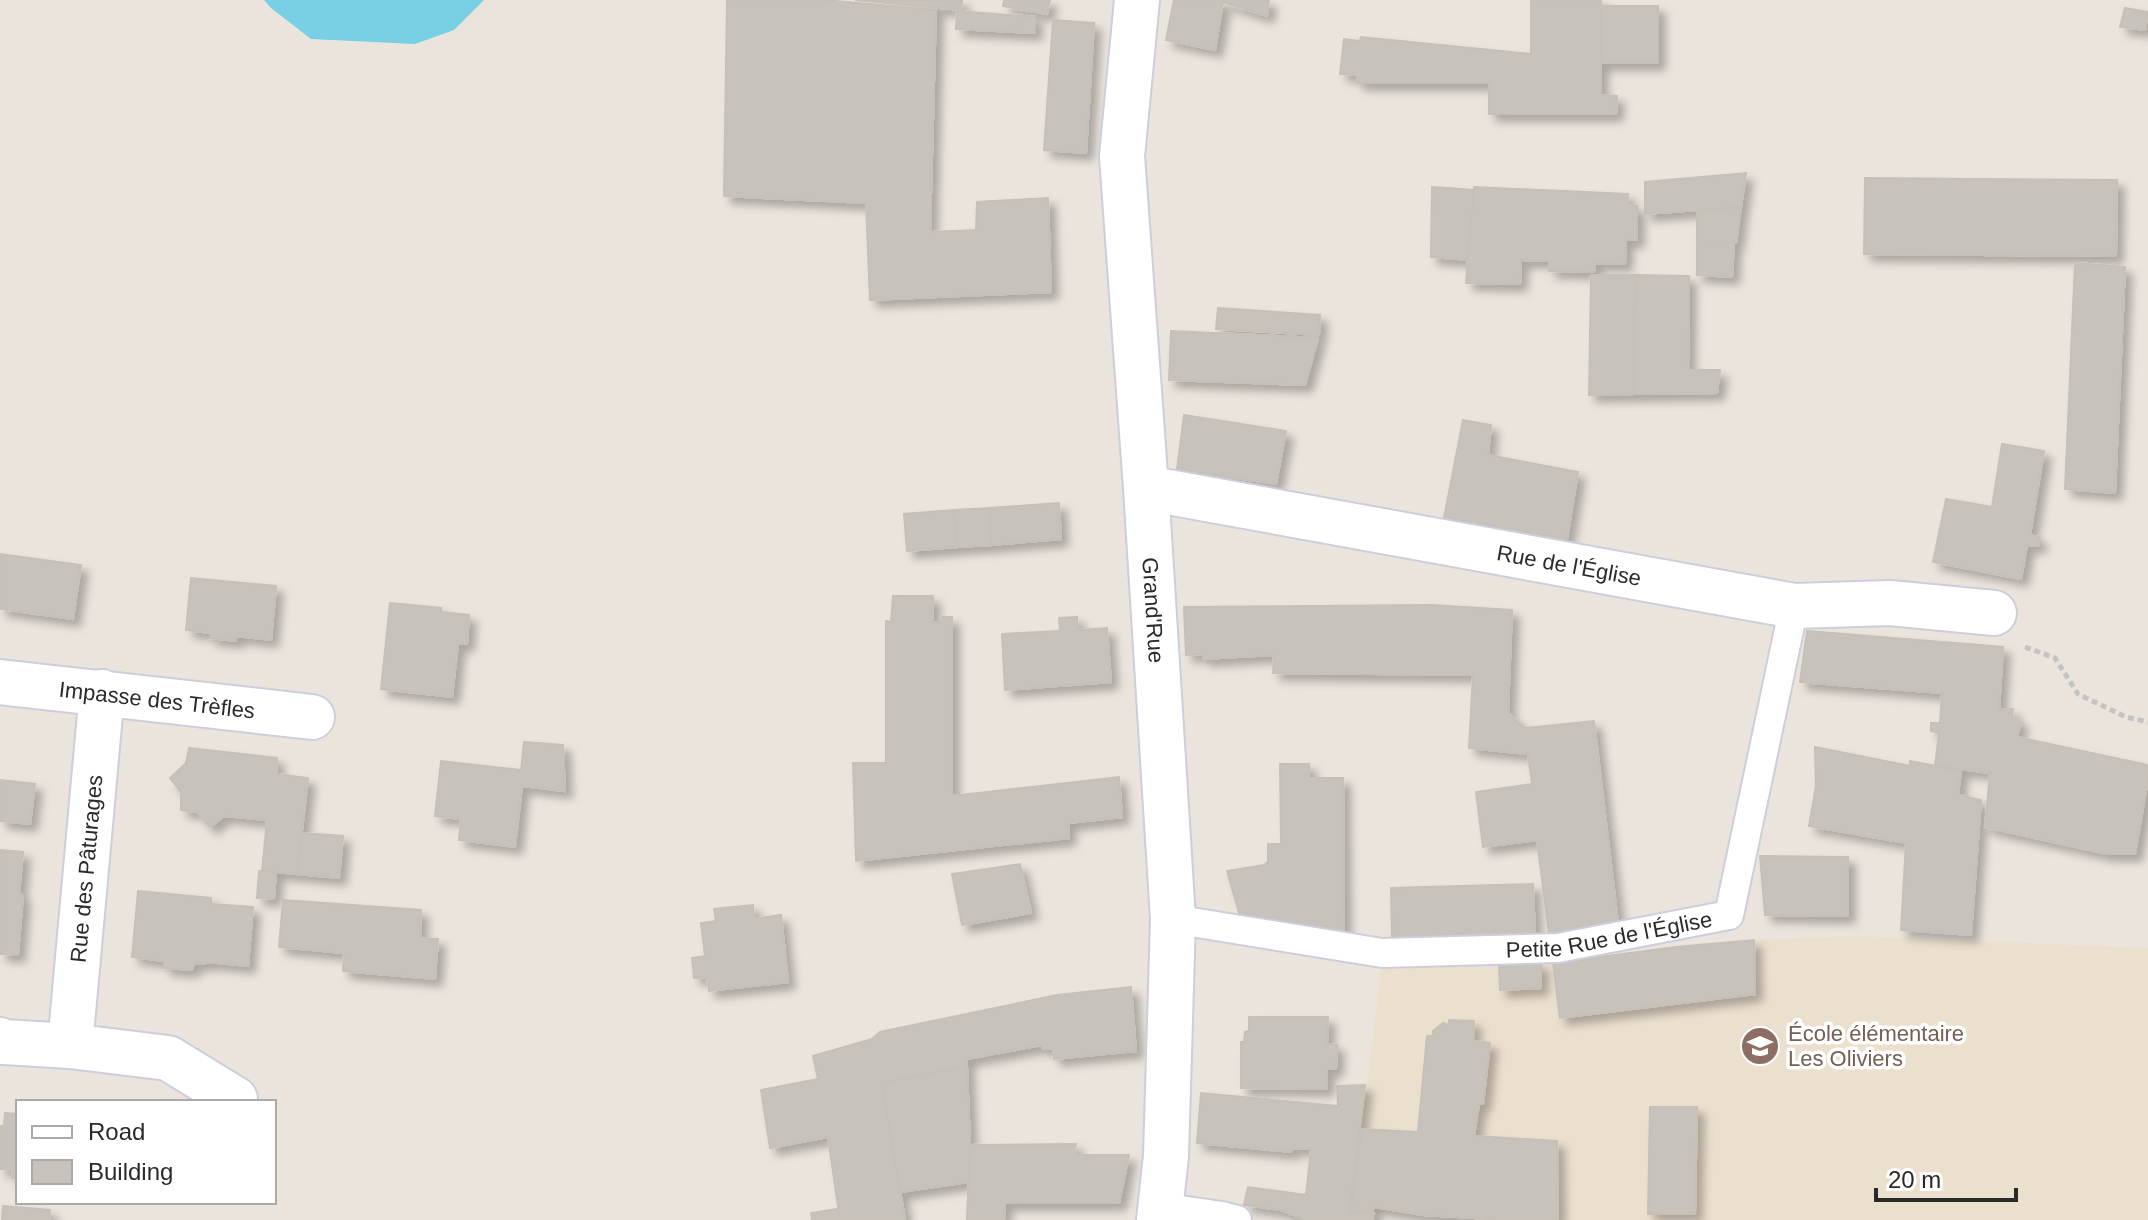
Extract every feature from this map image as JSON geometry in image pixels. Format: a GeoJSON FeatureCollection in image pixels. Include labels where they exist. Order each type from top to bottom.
{"type":"FeatureCollection","features":[{"type":"Feature","properties":{"kind":"street","name":"Grand'Rue"},"geometry":{"type":"LineString","coordinates":[[1137,0],[1122,156],[1173,919],[1166,1156],[1160,1214]]}},
{"type":"Feature","properties":{"kind":"street","name":"Rue de l'Église"},"geometry":{"type":"LineString","coordinates":[[1146,488],[1794,606],[1890,603],[1994,613]]}},
{"type":"Feature","properties":{"kind":"street","name":"Impasse des Trèfles"},"geometry":{"type":"LineString","coordinates":[[0,682],[312,717]]}},
{"type":"Feature","properties":{"kind":"street","name":"Rue des Pâturages"},"geometry":{"type":"LineString","coordinates":[[70,1046],[102,692]]}},
{"type":"Feature","properties":{"kind":"street"},"geometry":{"type":"LineString","coordinates":[[0,1040],[168,1058],[235,1099]]}},
{"type":"Feature","properties":{"kind":"lane","name":"Petite Rue de l'Église"},"geometry":{"type":"LineString","coordinates":[[1173,919],[1382,953],[1558,948],[1729,915],[1794,606]]}},
{"type":"Feature","properties":{"kind":"lane"},"geometry":{"type":"LineString","coordinates":[[1160,1214],[1222,1216],[1237,1220]]}},
{"type":"Feature","properties":{"kind":"path"},"geometry":{"type":"LineString","coordinates":[[1994,613],[2020,645],[2055,658],[2078,694],[2126,717],[2148,722]]}},
{"type":"Feature","properties":{"kind":"shaded area","name":"École élémentaire Les Oliviers"},"geometry":{"type":"Polygon","coordinates":[[[1854,936],[2148,948],[2148,1220],[1508,1220],[1351,1211],[1382,963],[1545,963],[1756,940],[1854,936]]]}},
{"type":"Feature","properties":{"kind":"water"},"geometry":{"type":"Polygon","coordinates":[[[264,0],[484,0],[454,30],[415,44],[311,39],[264,0]]]}},
{"type":"Feature","properties":{"kind":"building"},"geometry":{"type":"Polygon","coordinates":[[[727,0],[824,0],[936,10],[930,232],[976,230],[977,202],[1048,198],[1051,292],[870,300],[866,203],[724,196],[727,0]]]}},
{"type":"Feature","properties":{"kind":"building"},"geometry":{"type":"Polygon","coordinates":[[[855,0],[962,0],[961,10],[855,0]]]}},
{"type":"Feature","properties":{"kind":"building"},"geometry":{"type":"Polygon","coordinates":[[[1004,0],[1050,0],[1047,14],[1003,6],[1004,0]]]}},
{"type":"Feature","properties":{"kind":"building"},"geometry":{"type":"Polygon","coordinates":[[[1174,0],[1269,0],[1267,16],[1223,2],[1215,50],[1166,40],[1174,0]]]}},
{"type":"Feature","properties":{"kind":"building"},"geometry":{"type":"Polygon","coordinates":[[[1531,0],[1601,0],[1601,95],[1617,96],[1616,114],[1489,114],[1489,83],[1356,83],[1358,75],[1340,74],[1344,39],[1360,41],[1361,37],[1531,54],[1531,0]]]}},
{"type":"Feature","properties":{"kind":"building"},"geometry":{"type":"Polygon","coordinates":[[[1601,6],[1658,6],[1658,63],[1602,63],[1601,6]]]}},
{"type":"Feature","properties":{"kind":"building"},"geometry":{"type":"Polygon","coordinates":[[[2125,8],[2148,12],[2145,30],[2120,27],[2125,8]]]}},
{"type":"Feature","properties":{"kind":"building"},"geometry":{"type":"Polygon","coordinates":[[[957,11],[1035,17],[1035,33],[956,29],[957,11]]]}},
{"type":"Feature","properties":{"kind":"building"},"geometry":{"type":"Polygon","coordinates":[[[1053,20],[1094,23],[1086,153],[1044,150],[1053,20]]]}},
{"type":"Feature","properties":{"kind":"building"},"geometry":{"type":"Polygon","coordinates":[[[1746,173],[1741,207],[1645,214],[1645,182],[1746,173]]]}},
{"type":"Feature","properties":{"kind":"building"},"geometry":{"type":"Polygon","coordinates":[[[1865,178],[2117,180],[2116,256],[1864,254],[1865,178]]]}},
{"type":"Feature","properties":{"kind":"building"},"geometry":{"type":"Polygon","coordinates":[[[1432,187],[1474,190],[1470,260],[1431,257],[1432,187]]]}},
{"type":"Feature","properties":{"kind":"building"},"geometry":{"type":"Polygon","coordinates":[[[1474,187],[1628,194],[1627,205],[1637,206],[1637,240],[1626,240],[1625,264],[1595,263],[1594,272],[1549,271],[1550,261],[1521,260],[1520,284],[1466,283],[1474,187]]]}},
{"type":"Feature","properties":{"kind":"building"},"geometry":{"type":"Polygon","coordinates":[[[1741,207],[1736,243],[1697,243],[1697,211],[1741,207]]]}},
{"type":"Feature","properties":{"kind":"building"},"geometry":{"type":"Polygon","coordinates":[[[1697,243],[1734,243],[1732,277],[1697,275],[1697,243]]]}},
{"type":"Feature","properties":{"kind":"building"},"geometry":{"type":"Polygon","coordinates":[[[2075,263],[2125,267],[2115,493],[2065,489],[2075,263]]]}},
{"type":"Feature","properties":{"kind":"building"},"geometry":{"type":"Polygon","coordinates":[[[1591,275],[1635,275],[1634,394],[1589,395],[1591,275]]]}},
{"type":"Feature","properties":{"kind":"building"},"geometry":{"type":"Polygon","coordinates":[[[1635,275],[1689,276],[1688,370],[1720,370],[1717,393],[1634,394],[1635,275]]]}},
{"type":"Feature","properties":{"kind":"building"},"geometry":{"type":"Polygon","coordinates":[[[1218,308],[1320,315],[1319,335],[1216,329],[1218,308]]]}},
{"type":"Feature","properties":{"kind":"building"},"geometry":{"type":"Polygon","coordinates":[[[1171,331],[1318,338],[1305,385],[1169,380],[1171,331]]]}},
{"type":"Feature","properties":{"kind":"building"},"geometry":{"type":"Polygon","coordinates":[[[1184,415],[1286,431],[1276,484],[1177,470],[1184,415]]]}},
{"type":"Feature","properties":{"kind":"building"},"geometry":{"type":"Polygon","coordinates":[[[1463,420],[1491,425],[1488,455],[1578,472],[1567,539],[1444,518],[1463,420]]]}},
{"type":"Feature","properties":{"kind":"building"},"geometry":{"type":"Polygon","coordinates":[[[2002,444],[2044,451],[2030,535],[2039,537],[2039,546],[2027,545],[2021,579],[1933,562],[1946,499],[1992,507],[2002,444]]]}},
{"type":"Feature","properties":{"kind":"building"},"geometry":{"type":"Polygon","coordinates":[[[1059,503],[1061,539],[991,545],[989,508],[1059,503]]]}},
{"type":"Feature","properties":{"kind":"building"},"geometry":{"type":"Polygon","coordinates":[[[989,508],[991,545],[957,547],[954,510],[989,508]]]}},
{"type":"Feature","properties":{"kind":"building"},"geometry":{"type":"Polygon","coordinates":[[[954,510],[957,547],[907,551],[904,514],[954,510]]]}},
{"type":"Feature","properties":{"kind":"building"},"geometry":{"type":"Polygon","coordinates":[[[0,554],[81,565],[73,619],[0,609],[0,554]]]}},
{"type":"Feature","properties":{"kind":"building"},"geometry":{"type":"Polygon","coordinates":[[[191,578],[276,586],[271,640],[236,636],[236,641],[210,638],[210,633],[186,630],[191,578]]]}},
{"type":"Feature","properties":{"kind":"building"},"geometry":{"type":"Polygon","coordinates":[[[893,596],[933,596],[932,623],[941,622],[942,617],[952,617],[952,796],[1119,777],[1122,817],[1068,823],[1069,838],[856,861],[853,763],[886,763],[886,621],[891,622],[893,596]]]}},
{"type":"Feature","properties":{"kind":"building"},"geometry":{"type":"Polygon","coordinates":[[[390,603],[441,608],[441,612],[469,615],[467,644],[458,644],[452,697],[381,689],[390,603]]]}},
{"type":"Feature","properties":{"kind":"building"},"geometry":{"type":"Polygon","coordinates":[[[1431,605],[1512,610],[1508,713],[1525,728],[1594,721],[1618,923],[1549,934],[1537,840],[1483,847],[1476,792],[1532,784],[1528,754],[1469,748],[1473,675],[1273,673],[1274,655],[1203,659],[1203,654],[1186,655],[1184,607],[1431,605]]]}},
{"type":"Feature","properties":{"kind":"building"},"geometry":{"type":"Polygon","coordinates":[[[1077,617],[1078,630],[1107,628],[1111,682],[1005,690],[1002,634],[1060,631],[1059,618],[1077,617]]]}},
{"type":"Feature","properties":{"kind":"building"},"geometry":{"type":"Polygon","coordinates":[[[1807,631],[2003,647],[1999,710],[2013,709],[2012,716],[2021,722],[2017,737],[2148,765],[2135,854],[2107,854],[1985,827],[1990,773],[1935,766],[1939,733],[1931,731],[1931,723],[1940,723],[1942,693],[1800,682],[1807,631]]]}},
{"type":"Feature","properties":{"kind":"building"},"geometry":{"type":"Polygon","coordinates":[[[524,742],[563,745],[565,791],[522,786],[515,847],[459,840],[461,819],[435,816],[441,761],[521,770],[524,742]]]}},
{"type":"Feature","properties":{"kind":"building"},"geometry":{"type":"Polygon","coordinates":[[[1815,747],[1910,766],[1910,761],[1961,771],[1958,795],[1981,800],[1971,935],[1901,930],[1906,843],[1809,826],[1816,786],[1815,747]]]}},
{"type":"Feature","properties":{"kind":"building"},"geometry":{"type":"Polygon","coordinates":[[[189,748],[277,758],[276,774],[308,778],[297,874],[262,871],[267,820],[224,816],[210,827],[197,812],[181,810],[181,792],[170,778],[186,763],[189,748]]]}},
{"type":"Feature","properties":{"kind":"building"},"geometry":{"type":"Polygon","coordinates":[[[1280,764],[1309,764],[1309,778],[1343,778],[1344,930],[1240,916],[1227,871],[1264,865],[1268,862],[1268,844],[1281,844],[1280,764]]]}},
{"type":"Feature","properties":{"kind":"building"},"geometry":{"type":"Polygon","coordinates":[[[0,780],[35,784],[30,824],[0,821],[0,780]]]}},
{"type":"Feature","properties":{"kind":"building"},"geometry":{"type":"Polygon","coordinates":[[[302,833],[343,836],[339,878],[297,874],[302,833]]]}},
{"type":"Feature","properties":{"kind":"building"},"geometry":{"type":"Polygon","coordinates":[[[0,850],[23,852],[18,955],[0,954],[0,850]]]}},
{"type":"Feature","properties":{"kind":"building"},"geometry":{"type":"Polygon","coordinates":[[[1760,856],[1848,857],[1848,916],[1765,915],[1760,856]]]}},
{"type":"Feature","properties":{"kind":"building"},"geometry":{"type":"Polygon","coordinates":[[[1020,864],[1031,913],[962,925],[952,874],[1020,864]]]}},
{"type":"Feature","properties":{"kind":"building"},"geometry":{"type":"Polygon","coordinates":[[[259,871],[276,872],[274,899],[257,898],[259,871]]]}},
{"type":"Feature","properties":{"kind":"building"},"geometry":{"type":"Polygon","coordinates":[[[1533,884],[1535,937],[1392,939],[1391,888],[1533,884]]]}},
{"type":"Feature","properties":{"kind":"building"},"geometry":{"type":"Polygon","coordinates":[[[138,891],[211,898],[211,904],[253,907],[248,966],[206,962],[194,963],[192,970],[164,968],[164,961],[132,957],[138,891]]]}},
{"type":"Feature","properties":{"kind":"building"},"geometry":{"type":"Polygon","coordinates":[[[283,900],[421,910],[420,938],[438,939],[435,979],[343,971],[344,953],[279,947],[283,900]]]}},
{"type":"Feature","properties":{"kind":"building"},"geometry":{"type":"Polygon","coordinates":[[[753,905],[754,919],[781,915],[788,982],[709,991],[707,977],[694,978],[692,958],[705,956],[701,923],[716,921],[714,909],[753,905]]]}},
{"type":"Feature","properties":{"kind":"building"},"geometry":{"type":"Polygon","coordinates":[[[1754,940],[1755,994],[1560,1018],[1553,963],[1754,940]]]}},
{"type":"Feature","properties":{"kind":"building"},"geometry":{"type":"Polygon","coordinates":[[[1499,963],[1541,963],[1541,988],[1500,990],[1499,963]]]}},
{"type":"Feature","properties":{"kind":"building"},"geometry":{"type":"Polygon","coordinates":[[[1131,987],[1136,1051],[1054,1059],[1053,1048],[1043,1049],[1042,1045],[967,1059],[967,1066],[882,1083],[905,1220],[840,1220],[828,1137],[770,1148],[761,1090],[818,1079],[813,1056],[872,1039],[880,1032],[1057,995],[1131,987]]]}},
{"type":"Feature","properties":{"kind":"building"},"geometry":{"type":"Polygon","coordinates":[[[1249,1017],[1328,1017],[1327,1044],[1337,1045],[1336,1069],[1327,1069],[1327,1089],[1241,1088],[1241,1042],[1244,1042],[1245,1032],[1249,1031],[1249,1017]]]}},
{"type":"Feature","properties":{"kind":"building"},"geometry":{"type":"Polygon","coordinates":[[[1449,1020],[1474,1021],[1473,1041],[1490,1043],[1483,1104],[1479,1104],[1474,1136],[1557,1141],[1558,1220],[1423,1215],[1373,1207],[1373,1212],[1351,1211],[1362,1129],[1418,1132],[1427,1036],[1433,1036],[1433,1031],[1443,1023],[1449,1025],[1449,1020]]]}},
{"type":"Feature","properties":{"kind":"building"},"geometry":{"type":"Polygon","coordinates":[[[967,1066],[969,1182],[900,1192],[882,1083],[967,1066]]]}},
{"type":"Feature","properties":{"kind":"building"},"geometry":{"type":"Polygon","coordinates":[[[1365,1085],[1349,1212],[1374,1214],[1372,1220],[1309,1220],[1280,1210],[1244,1205],[1248,1187],[1306,1195],[1311,1149],[1292,1148],[1291,1152],[1197,1143],[1201,1093],[1338,1106],[1337,1086],[1365,1085]]]}},
{"type":"Feature","properties":{"kind":"building"},"geometry":{"type":"Polygon","coordinates":[[[1650,1107],[1697,1107],[1695,1214],[1648,1214],[1650,1107]]]}},
{"type":"Feature","properties":{"kind":"building"},"geometry":{"type":"Polygon","coordinates":[[[5,1113],[16,1114],[16,1179],[12,1178],[13,1170],[0,1169],[0,1126],[4,1126],[5,1113]]]}},
{"type":"Feature","properties":{"kind":"building"},"geometry":{"type":"Polygon","coordinates":[[[1076,1144],[1074,1155],[1129,1155],[1119,1203],[1005,1203],[1004,1220],[967,1220],[970,1145],[1076,1144]]]}},
{"type":"Feature","properties":{"kind":"building"},"geometry":{"type":"Polygon","coordinates":[[[3,1206],[50,1210],[49,1220],[2,1220],[3,1206]]]}},
{"type":"Feature","properties":{"kind":"building"},"geometry":{"type":"Polygon","coordinates":[[[838,1209],[840,1220],[812,1220],[811,1213],[838,1209]]]}},
{"type":"Feature","properties":{"kind":"place","name":"École élémentaire Les Oliviers"},"geometry":{"type":"Point","coordinates":[1760,1046]}}]}
